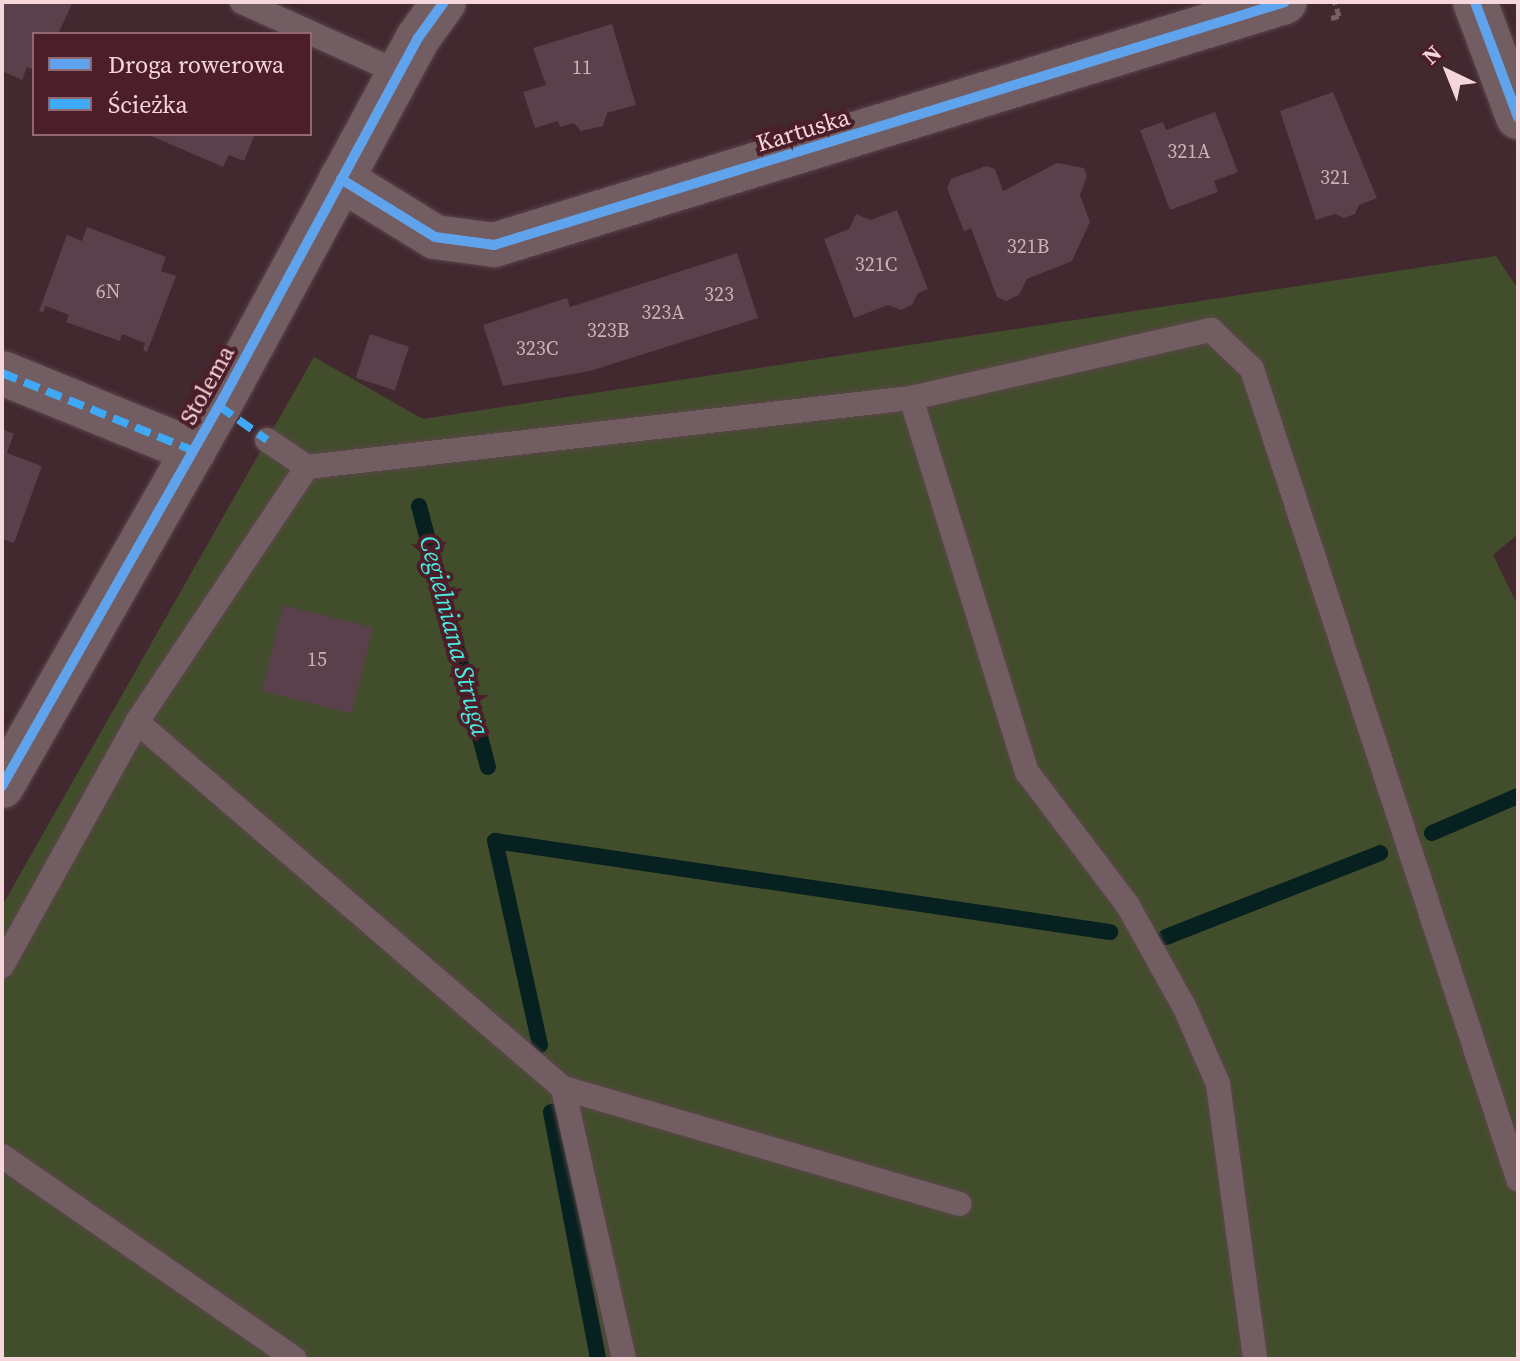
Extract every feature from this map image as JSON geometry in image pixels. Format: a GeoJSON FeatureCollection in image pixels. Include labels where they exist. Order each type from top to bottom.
{"type":"FeatureCollection","features":[{"type":"Feature","properties":{"kind":"street","name":"Stolema"},"geometry":{"type":"LineString","coordinates":[[2,786],[194,451],[418,38],[444,2]]}},
{"type":"Feature","properties":{"kind":"street","name":"Kartuska"},"geometry":{"type":"LineString","coordinates":[[341,179],[435,237],[494,245],[1285,2]]}},
{"type":"Feature","properties":{"kind":"street"},"geometry":{"type":"LineString","coordinates":[[1475,2],[1518,117]]}},
{"type":"Feature","properties":{"kind":"street","name":"Stolema"},"geometry":{"type":"LineString","coordinates":[[2,373],[194,451]]}},
{"type":"Feature","properties":{"kind":"lane"},"geometry":{"type":"LineString","coordinates":[[242,2],[309,32]]}},
{"type":"Feature","properties":{"kind":"lane"},"geometry":{"type":"LineString","coordinates":[[312,33],[400,73]]}},
{"type":"Feature","properties":{"kind":"lane"},"geometry":{"type":"LineString","coordinates":[[267,440],[307,467],[911,398],[1211,330],[1252,369],[1518,1179]]}},
{"type":"Feature","properties":{"kind":"lane"},"geometry":{"type":"LineString","coordinates":[[911,398],[1027,772],[1127,904],[1185,1008],[1218,1084],[1255,1359]]}},
{"type":"Feature","properties":{"kind":"lane"},"geometry":{"type":"LineString","coordinates":[[2,966],[137,722],[307,467]]}},
{"type":"Feature","properties":{"kind":"lane"},"geometry":{"type":"LineString","coordinates":[[137,722],[563,1088],[959,1204]]}},
{"type":"Feature","properties":{"kind":"lane"},"geometry":{"type":"LineString","coordinates":[[563,1088],[624,1359]]}},
{"type":"Feature","properties":{"kind":"lane"},"geometry":{"type":"LineString","coordinates":[[2,1156],[295,1359]]}},
{"type":"Feature","properties":{"kind":"green space"},"geometry":{"type":"Polygon","coordinates":[[[1496,256],[1518,289],[1518,534],[1493,555],[1518,606],[1518,1359],[2,1359],[2,906],[314,357],[423,419],[1496,256]]]}},
{"type":"Feature","properties":{"kind":"building"},"geometry":{"type":"Polygon","coordinates":[[[2,2],[73,2],[59,32],[32,32],[32,69],[27,67],[22,80],[2,71],[2,2]]]}},
{"type":"Feature","properties":{"kind":"building"},"geometry":{"type":"Polygon","coordinates":[[[612,24],[636,105],[607,113],[603,126],[581,131],[574,123],[560,127],[558,121],[535,128],[523,92],[546,85],[533,48],[612,24]]]}},
{"type":"Feature","properties":{"kind":"building"},"geometry":{"type":"Polygon","coordinates":[[[1333,92],[1377,198],[1359,205],[1355,214],[1344,218],[1335,214],[1316,220],[1280,111],[1333,92]]]}},
{"type":"Feature","properties":{"kind":"building"},"geometry":{"type":"Polygon","coordinates":[[[1215,112],[1238,172],[1214,181],[1218,192],[1170,210],[1140,130],[1163,122],[1166,130],[1215,112]]]}},
{"type":"Feature","properties":{"kind":"building"},"geometry":{"type":"Polygon","coordinates":[[[152,136],[254,136],[244,161],[229,155],[223,167],[152,136]]]}},
{"type":"Feature","properties":{"kind":"building"},"geometry":{"type":"Polygon","coordinates":[[[1057,163],[1084,168],[1087,176],[1080,195],[1090,222],[1072,261],[1027,279],[1019,295],[1006,301],[997,297],[971,228],[964,231],[947,188],[951,179],[986,166],[995,169],[1003,191],[1057,163]]]}},
{"type":"Feature","properties":{"kind":"building"},"geometry":{"type":"Polygon","coordinates":[[[897,210],[928,289],[918,293],[912,305],[901,310],[888,305],[854,318],[824,239],[849,229],[856,214],[871,220],[897,210]]]}},
{"type":"Feature","properties":{"kind":"building"},"geometry":{"type":"Polygon","coordinates":[[[87,227],[166,257],[161,271],[176,276],[147,352],[143,350],[145,343],[122,334],[120,341],[66,322],[69,315],[46,306],[43,312],[39,311],[67,235],[82,241],[87,227]]]}},
{"type":"Feature","properties":{"kind":"building"},"geometry":{"type":"Polygon","coordinates":[[[737,253],[758,318],[590,371],[503,386],[483,325],[567,298],[570,307],[737,253]]]}},
{"type":"Feature","properties":{"kind":"building"},"geometry":{"type":"Polygon","coordinates":[[[370,334],[409,347],[395,390],[356,378],[370,334]]]}},
{"type":"Feature","properties":{"kind":"building"},"geometry":{"type":"Polygon","coordinates":[[[2,429],[14,434],[7,453],[42,466],[14,543],[2,539],[2,429]]]}},
{"type":"Feature","properties":{"kind":"building"},"geometry":{"type":"Polygon","coordinates":[[[283,605],[373,627],[352,714],[261,691],[283,605]]]}},
{"type":"Feature","properties":{"kind":"waterway","name":"Cegielniana Struga"},"geometry":{"type":"LineString","coordinates":[[419,506],[488,767]]}},
{"type":"Feature","properties":{"kind":"waterway"},"geometry":{"type":"LineString","coordinates":[[1432,833],[1518,796]]}},
{"type":"Feature","properties":{"kind":"waterway"},"geometry":{"type":"LineString","coordinates":[[540,1045],[495,841],[1110,932]]}},
{"type":"Feature","properties":{"kind":"waterway"},"geometry":{"type":"LineString","coordinates":[[1166,937],[1380,853]]}},
{"type":"Feature","properties":{"kind":"waterway","name":"Cegielniana Struga"},"geometry":{"type":"LineString","coordinates":[[551,1112],[598,1359]]}},
{"type":"Feature","properties":{"kind":"marked path"},"geometry":{"type":"LineString","coordinates":[[2,373],[194,451]]}},
{"type":"Feature","properties":{"kind":"marked path"},"geometry":{"type":"LineString","coordinates":[[219,406],[267,440]]}},
{"type":"Feature","properties":{"kind":"cycle path"},"geometry":{"type":"LineString","coordinates":[[2,786],[219,406],[418,38],[444,2]]}},
{"type":"Feature","properties":{"kind":"cycle path"},"geometry":{"type":"LineString","coordinates":[[341,179],[435,237],[494,245],[1285,2]]}},
{"type":"Feature","properties":{"kind":"cycle path"},"geometry":{"type":"LineString","coordinates":[[1475,2],[1518,117]]}}]}
